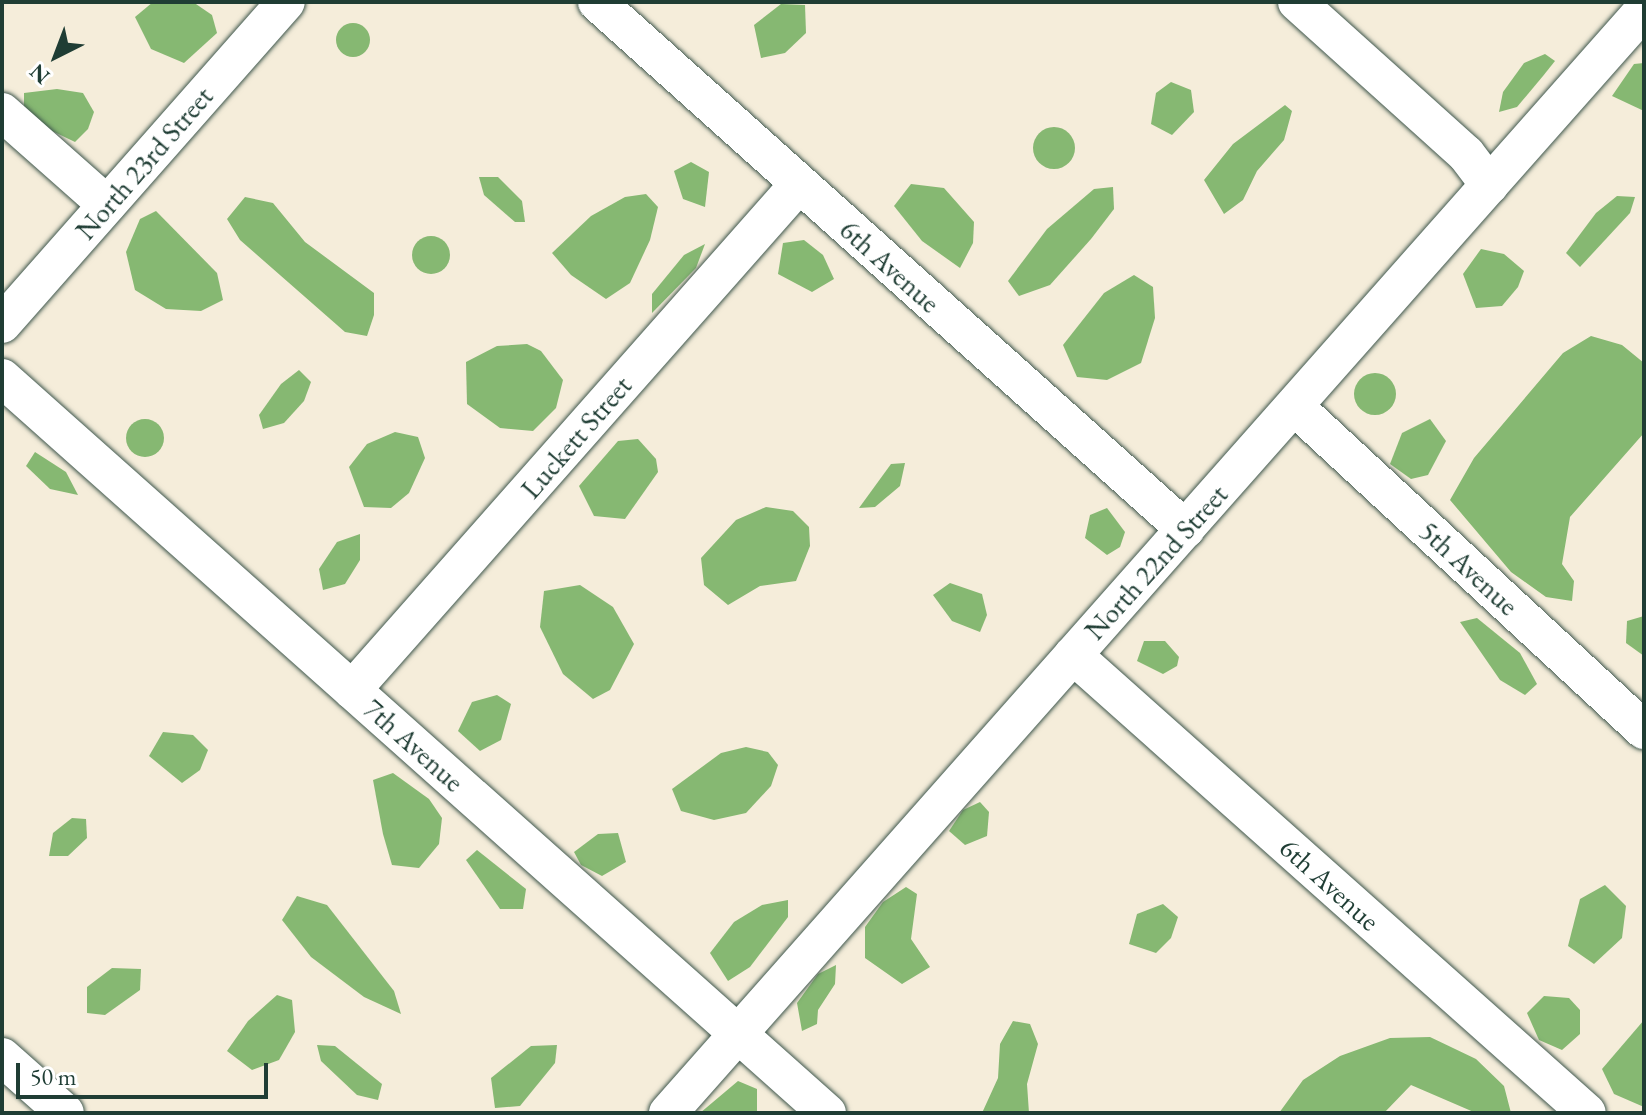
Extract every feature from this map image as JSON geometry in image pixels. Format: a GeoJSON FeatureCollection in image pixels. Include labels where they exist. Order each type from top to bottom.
{"type":"FeatureCollection","features":[{"type":"Feature","properties":{"kind":"street","name":"North 23rd Street"},"geometry":{"type":"LineString","coordinates":[[2,324],[286,2]]}},
{"type":"Feature","properties":{"kind":"street","name":"6th Avenue"},"geometry":{"type":"LineString","coordinates":[[597,2],[1185,529]]}},
{"type":"Feature","properties":{"kind":"street"},"geometry":{"type":"LineString","coordinates":[[1297,2],[1466,154],[1489,185]]}},
{"type":"Feature","properties":{"kind":"street","name":"North 22nd Street"},"geometry":{"type":"LineString","coordinates":[[668,1113],[1644,10]]}},
{"type":"Feature","properties":{"kind":"street"},"geometry":{"type":"LineString","coordinates":[[2,112],[107,205]]}},
{"type":"Feature","properties":{"kind":"street","name":"Luckett Street"},"geometry":{"type":"LineString","coordinates":[[352,690],[799,184]]}},
{"type":"Feature","properties":{"kind":"street","name":"7th Avenue"},"geometry":{"type":"LineString","coordinates":[[2,378],[827,1113]]}},
{"type":"Feature","properties":{"kind":"street","name":"5th Avenue"},"geometry":{"type":"LineString","coordinates":[[1294,406],[1644,730]]}},
{"type":"Feature","properties":{"kind":"street","name":"6th Avenue"},"geometry":{"type":"LineString","coordinates":[[1073,655],[1587,1113]]}},
{"type":"Feature","properties":{"kind":"street"},"geometry":{"type":"LineString","coordinates":[[2,1057],[65,1113]]}},
{"type":"Feature","properties":{"kind":"green space"},"geometry":{"type":"Polygon","coordinates":[[[153,2],[193,2],[212,15],[217,33],[184,63],[151,49],[135,17],[153,2]]]}},
{"type":"Feature","properties":{"kind":"green space"},"geometry":{"type":"Polygon","coordinates":[[[781,4],[805,5],[806,33],[785,53],[761,58],[754,25],[781,4]]]}},
{"type":"Feature","properties":{"kind":"green space"},"geometry":{"type":"Polygon","coordinates":[[[353,23],[365,28],[370,40],[365,52],[353,57],[341,52],[336,40],[341,28],[353,23]]]}},
{"type":"Feature","properties":{"kind":"green space"},"geometry":{"type":"Polygon","coordinates":[[[1545,54],[1555,61],[1517,107],[1499,112],[1503,92],[1524,63],[1545,54]]]}},
{"type":"Feature","properties":{"kind":"green space"},"geometry":{"type":"Polygon","coordinates":[[[1644,63],[1644,111],[1612,96],[1634,64],[1644,63]]]}},
{"type":"Feature","properties":{"kind":"green space"},"geometry":{"type":"Polygon","coordinates":[[[1171,82],[1191,90],[1194,112],[1172,135],[1151,124],[1156,93],[1171,82]]]}},
{"type":"Feature","properties":{"kind":"green space"},"geometry":{"type":"Polygon","coordinates":[[[57,89],[83,93],[94,112],[88,129],[75,142],[48,129],[24,108],[24,93],[57,89]]]}},
{"type":"Feature","properties":{"kind":"green space"},"geometry":{"type":"Polygon","coordinates":[[[1285,105],[1292,111],[1284,140],[1257,171],[1243,200],[1224,214],[1204,180],[1233,144],[1285,105]]]}},
{"type":"Feature","properties":{"kind":"green space"},"geometry":{"type":"Polygon","coordinates":[[[1054,127],[1069,133],[1075,148],[1069,163],[1054,169],[1039,163],[1033,148],[1039,133],[1054,127]]]}},
{"type":"Feature","properties":{"kind":"green space"},"geometry":{"type":"Polygon","coordinates":[[[691,162],[709,172],[705,207],[683,199],[674,171],[691,162]]]}},
{"type":"Feature","properties":{"kind":"green space"},"geometry":{"type":"Polygon","coordinates":[[[479,177],[498,177],[522,201],[525,222],[515,222],[484,195],[479,177]]]}},
{"type":"Feature","properties":{"kind":"green space"},"geometry":{"type":"Polygon","coordinates":[[[911,184],[944,188],[974,222],[973,243],[960,268],[922,241],[894,206],[911,184]]]}},
{"type":"Feature","properties":{"kind":"green space"},"geometry":{"type":"Polygon","coordinates":[[[1113,187],[1114,209],[1091,239],[1050,285],[1019,296],[1008,281],[1047,229],[1094,189],[1113,187]]]}},
{"type":"Feature","properties":{"kind":"green space"},"geometry":{"type":"Polygon","coordinates":[[[646,194],[658,207],[650,240],[630,283],[606,299],[571,275],[552,253],[591,216],[625,197],[646,194]]]}},
{"type":"Feature","properties":{"kind":"green space"},"geometry":{"type":"Polygon","coordinates":[[[1617,196],[1635,197],[1630,213],[1580,267],[1566,253],[1596,213],[1617,196]]]}},
{"type":"Feature","properties":{"kind":"green space"},"geometry":{"type":"Polygon","coordinates":[[[245,197],[273,203],[305,242],[374,293],[374,315],[367,336],[345,332],[240,240],[227,219],[245,197]]]}},
{"type":"Feature","properties":{"kind":"green space"},"geometry":{"type":"Polygon","coordinates":[[[156,211],[217,273],[223,300],[201,311],[166,309],[135,290],[126,252],[140,219],[156,211]]]}},
{"type":"Feature","properties":{"kind":"green space"},"geometry":{"type":"Polygon","coordinates":[[[431,236],[445,241],[450,255],[445,269],[431,274],[417,269],[412,255],[417,241],[431,236]]]}},
{"type":"Feature","properties":{"kind":"green space"},"geometry":{"type":"Polygon","coordinates":[[[804,240],[823,255],[834,279],[812,292],[778,274],[783,243],[804,240]]]}},
{"type":"Feature","properties":{"kind":"green space"},"geometry":{"type":"Polygon","coordinates":[[[705,244],[696,268],[652,313],[652,294],[684,255],[705,244]]]}},
{"type":"Feature","properties":{"kind":"green space"},"geometry":{"type":"Polygon","coordinates":[[[1481,249],[1504,254],[1524,271],[1518,287],[1502,306],[1476,308],[1463,274],[1481,249]]]}},
{"type":"Feature","properties":{"kind":"green space"},"geometry":{"type":"Polygon","coordinates":[[[1134,275],[1153,287],[1155,318],[1141,363],[1107,380],[1077,377],[1063,345],[1104,293],[1134,275]]]}},
{"type":"Feature","properties":{"kind":"green space"},"geometry":{"type":"Polygon","coordinates":[[[1591,336],[1622,345],[1644,363],[1644,433],[1570,517],[1562,564],[1574,581],[1572,601],[1546,597],[1511,572],[1450,500],[1474,458],[1563,353],[1591,336]]]}},
{"type":"Feature","properties":{"kind":"green space"},"geometry":{"type":"Polygon","coordinates":[[[527,344],[541,351],[563,380],[556,408],[533,431],[500,428],[467,404],[466,362],[497,346],[527,344]]]}},
{"type":"Feature","properties":{"kind":"green space"},"geometry":{"type":"Polygon","coordinates":[[[299,370],[311,382],[304,401],[284,423],[263,429],[259,415],[281,384],[299,370]]]}},
{"type":"Feature","properties":{"kind":"green space"},"geometry":{"type":"Polygon","coordinates":[[[1375,373],[1390,379],[1396,394],[1390,409],[1375,415],[1360,409],[1354,394],[1360,379],[1375,373]]]}},
{"type":"Feature","properties":{"kind":"green space"},"geometry":{"type":"Polygon","coordinates":[[[145,419],[158,425],[164,438],[158,451],[145,457],[132,451],[126,438],[132,425],[145,419]]]}},
{"type":"Feature","properties":{"kind":"green space"},"geometry":{"type":"Polygon","coordinates":[[[1430,419],[1446,441],[1428,475],[1411,479],[1390,464],[1402,433],[1430,419]]]}},
{"type":"Feature","properties":{"kind":"green space"},"geometry":{"type":"Polygon","coordinates":[[[395,432],[418,437],[425,458],[409,493],[391,508],[364,507],[349,467],[367,444],[395,432]]]}},
{"type":"Feature","properties":{"kind":"green space"},"geometry":{"type":"Polygon","coordinates":[[[638,439],[656,459],[658,472],[625,519],[594,516],[579,486],[618,441],[638,439]]]}},
{"type":"Feature","properties":{"kind":"green space"},"geometry":{"type":"Polygon","coordinates":[[[35,452],[66,472],[78,495],[50,489],[26,466],[35,452]]]}},
{"type":"Feature","properties":{"kind":"green space"},"geometry":{"type":"Polygon","coordinates":[[[905,463],[900,486],[875,507],[859,508],[891,464],[905,463]]]}},
{"type":"Feature","properties":{"kind":"green space"},"geometry":{"type":"Polygon","coordinates":[[[766,507],[793,511],[809,527],[810,546],[796,581],[760,586],[728,605],[704,585],[701,558],[736,520],[766,507]]]}},
{"type":"Feature","properties":{"kind":"green space"},"geometry":{"type":"Polygon","coordinates":[[[1107,508],[1125,532],[1120,547],[1107,555],[1085,538],[1090,515],[1107,508]]]}},
{"type":"Feature","properties":{"kind":"green space"},"geometry":{"type":"Polygon","coordinates":[[[360,534],[360,560],[345,584],[323,590],[319,569],[337,542],[360,534]]]}},
{"type":"Feature","properties":{"kind":"green space"},"geometry":{"type":"Polygon","coordinates":[[[950,583],[982,594],[987,615],[980,632],[952,621],[933,595],[950,583]]]}},
{"type":"Feature","properties":{"kind":"green space"},"geometry":{"type":"Polygon","coordinates":[[[580,585],[613,607],[634,644],[610,690],[593,699],[563,674],[540,627],[544,591],[580,585]]]}},
{"type":"Feature","properties":{"kind":"green space"},"geometry":{"type":"Polygon","coordinates":[[[1644,616],[1644,656],[1626,643],[1627,621],[1644,616]]]}},
{"type":"Feature","properties":{"kind":"green space"},"geometry":{"type":"Polygon","coordinates":[[[1477,618],[1520,653],[1537,684],[1525,695],[1500,680],[1460,622],[1477,618]]]}},
{"type":"Feature","properties":{"kind":"green space"},"geometry":{"type":"Polygon","coordinates":[[[1144,641],[1165,641],[1179,657],[1177,666],[1163,674],[1137,661],[1144,641]]]}},
{"type":"Feature","properties":{"kind":"green space"},"geometry":{"type":"Polygon","coordinates":[[[497,695],[511,704],[501,740],[480,751],[458,731],[472,702],[497,695]]]}},
{"type":"Feature","properties":{"kind":"green space"},"geometry":{"type":"Polygon","coordinates":[[[163,732],[193,735],[208,750],[200,770],[182,783],[149,756],[163,732]]]}},
{"type":"Feature","properties":{"kind":"green space"},"geometry":{"type":"Polygon","coordinates":[[[746,747],[768,752],[778,765],[771,786],[746,813],[714,820],[681,811],[672,789],[721,753],[746,747]]]}},
{"type":"Feature","properties":{"kind":"green space"},"geometry":{"type":"Polygon","coordinates":[[[393,773],[429,799],[442,818],[439,844],[419,868],[392,865],[383,834],[373,780],[393,773]]]}},
{"type":"Feature","properties":{"kind":"green space"},"geometry":{"type":"Polygon","coordinates":[[[980,802],[989,812],[987,836],[965,845],[949,831],[963,810],[980,802]]]}},
{"type":"Feature","properties":{"kind":"green space"},"geometry":{"type":"Polygon","coordinates":[[[72,818],[86,819],[87,838],[68,856],[49,856],[53,833],[72,818]]]}},
{"type":"Feature","properties":{"kind":"green space"},"geometry":{"type":"Polygon","coordinates":[[[618,833],[626,862],[602,876],[581,865],[574,852],[598,834],[618,833]]]}},
{"type":"Feature","properties":{"kind":"green space"},"geometry":{"type":"Polygon","coordinates":[[[477,850],[526,889],[523,909],[500,909],[466,860],[477,850]]]}},
{"type":"Feature","properties":{"kind":"green space"},"geometry":{"type":"Polygon","coordinates":[[[1605,885],[1626,906],[1622,938],[1594,964],[1568,946],[1580,899],[1605,885]]]}},
{"type":"Feature","properties":{"kind":"green space"},"geometry":{"type":"Polygon","coordinates":[[[906,887],[917,894],[911,939],[930,967],[902,984],[865,958],[865,927],[883,902],[906,887]]]}},
{"type":"Feature","properties":{"kind":"green space"},"geometry":{"type":"Polygon","coordinates":[[[297,896],[327,905],[394,991],[401,1014],[364,997],[311,957],[282,920],[297,896]]]}},
{"type":"Feature","properties":{"kind":"green space"},"geometry":{"type":"Polygon","coordinates":[[[788,900],[788,917],[750,967],[728,981],[710,953],[734,922],[762,905],[788,900]]]}},
{"type":"Feature","properties":{"kind":"green space"},"geometry":{"type":"Polygon","coordinates":[[[1163,904],[1178,917],[1171,938],[1156,953],[1129,944],[1137,914],[1163,904]]]}},
{"type":"Feature","properties":{"kind":"green space"},"geometry":{"type":"Polygon","coordinates":[[[836,965],[835,984],[818,1010],[817,1024],[802,1031],[797,1003],[818,974],[836,965]]]}},
{"type":"Feature","properties":{"kind":"green space"},"geometry":{"type":"Polygon","coordinates":[[[112,968],[141,969],[140,990],[105,1015],[87,1013],[87,987],[112,968]]]}},
{"type":"Feature","properties":{"kind":"green space"},"geometry":{"type":"Polygon","coordinates":[[[277,995],[292,1000],[295,1032],[279,1060],[252,1070],[227,1051],[248,1021],[277,995]]]}},
{"type":"Feature","properties":{"kind":"green space"},"geometry":{"type":"Polygon","coordinates":[[[1544,996],[1569,998],[1580,1010],[1580,1034],[1562,1050],[1539,1040],[1527,1013],[1544,996]]]}},
{"type":"Feature","properties":{"kind":"green space"},"geometry":{"type":"Polygon","coordinates":[[[1644,1020],[1644,1107],[1614,1094],[1602,1069],[1644,1020]]]}},
{"type":"Feature","properties":{"kind":"green space"},"geometry":{"type":"Polygon","coordinates":[[[1013,1021],[1030,1024],[1038,1044],[1027,1084],[1029,1113],[982,1113],[998,1078],[1000,1044],[1013,1021]]]}},
{"type":"Feature","properties":{"kind":"green space"},"geometry":{"type":"Polygon","coordinates":[[[1430,1037],[1476,1059],[1504,1086],[1511,1113],[1476,1113],[1411,1085],[1384,1113],[1279,1113],[1303,1080],[1340,1056],[1390,1038],[1430,1037]]]}},
{"type":"Feature","properties":{"kind":"green space"},"geometry":{"type":"Polygon","coordinates":[[[317,1045],[335,1046],[382,1084],[378,1100],[357,1095],[321,1061],[317,1045]]]}},
{"type":"Feature","properties":{"kind":"green space"},"geometry":{"type":"Polygon","coordinates":[[[557,1045],[555,1063],[520,1106],[495,1108],[491,1078],[531,1046],[557,1045]]]}},
{"type":"Feature","properties":{"kind":"green space"},"geometry":{"type":"Polygon","coordinates":[[[738,1081],[757,1089],[757,1113],[700,1113],[738,1081]]]}}]}
